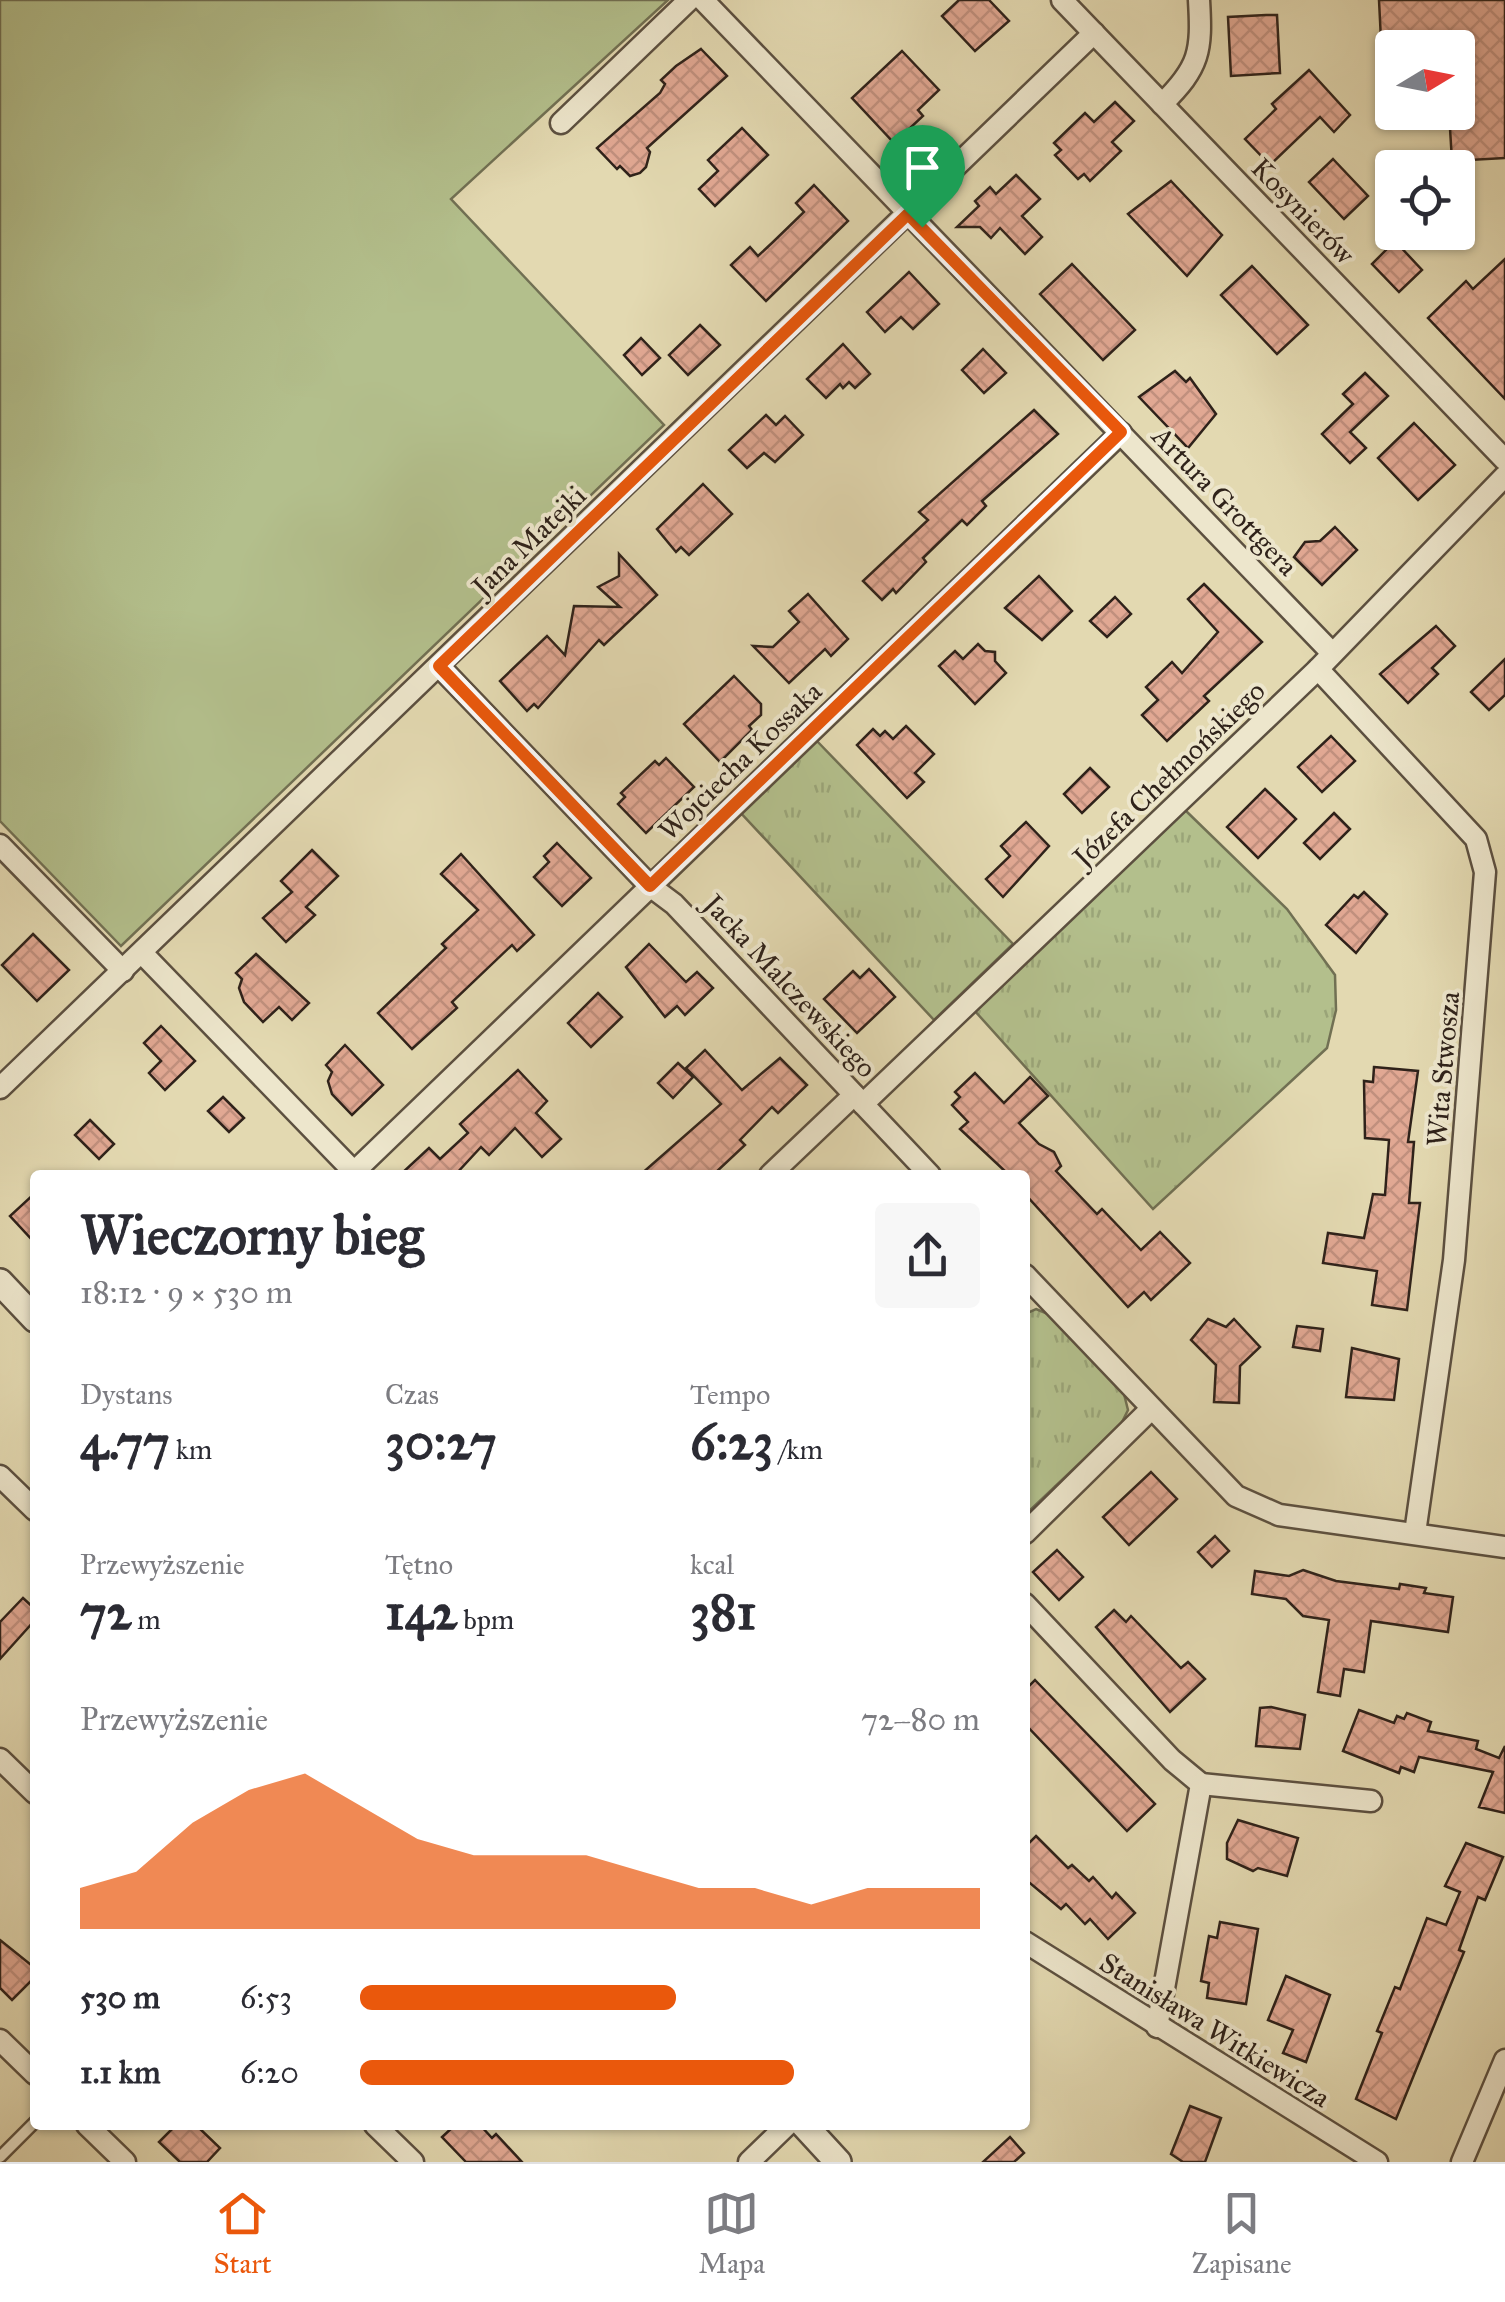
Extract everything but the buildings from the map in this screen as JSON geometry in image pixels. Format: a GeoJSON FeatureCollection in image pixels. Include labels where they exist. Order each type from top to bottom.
{"type":"FeatureCollection","features":[{"type":"Feature","properties":{"kind":"street"},"geometry":{"type":"LineString","coordinates":[[562,124],[689,0]]}},
{"type":"Feature","properties":{"kind":"street","name":"Artura Grottgera"},"geometry":{"type":"LineString","coordinates":[[703,0],[1332,652]]}},
{"type":"Feature","properties":{"kind":"street","name":"Kosynierów"},"geometry":{"type":"LineString","coordinates":[[1062,0],[1505,460]]}},
{"type":"Feature","properties":{"kind":"street"},"geometry":{"type":"LineString","coordinates":[[1162,104],[1194,70],[1201,35],[1198,0]]}},
{"type":"Feature","properties":{"kind":"street","name":"Jana Matejki"},"geometry":{"type":"LineString","coordinates":[[0,1088],[1094,34]]}},
{"type":"Feature","properties":{"kind":"street","name":"Wojciecha Kossaka"},"geometry":{"type":"LineString","coordinates":[[360,1170],[1121,432]]}},
{"type":"Feature","properties":{"kind":"street","name":"Józefa Chełmońskiego"},"geometry":{"type":"LineString","coordinates":[[776,1170],[859,1100],[1318,669],[1505,476]]}},
{"type":"Feature","properties":{"kind":"street","name":"Jacka Malczewskiego"},"geometry":{"type":"LineString","coordinates":[[439,666],[650,886],[674,904],[925,1170]]}},
{"type":"Feature","properties":{"kind":"street","name":"Wita Stwosza"},"geometry":{"type":"LineString","coordinates":[[1318,669],[1476,839],[1485,872],[1454,1260],[1415,1533]]}},
{"type":"Feature","properties":{"kind":"street"},"geometry":{"type":"LineString","coordinates":[[0,845],[123,971]]}},
{"type":"Feature","properties":{"kind":"street"},"geometry":{"type":"LineString","coordinates":[[142,953],[352,1170]]}},
{"type":"Feature","properties":{"kind":"street"},"geometry":{"type":"LineString","coordinates":[[0,1282],[30,1313]]}},
{"type":"Feature","properties":{"kind":"street"},"geometry":{"type":"LineString","coordinates":[[1030,1287],[1236,1496],[1250,1505],[1279,1515],[1505,1547]]}},
{"type":"Feature","properties":{"kind":"street"},"geometry":{"type":"LineString","coordinates":[[1030,1528],[1150,1410]]}},
{"type":"Feature","properties":{"kind":"street"},"geometry":{"type":"LineString","coordinates":[[0,1476],[30,1505]]}},
{"type":"Feature","properties":{"kind":"street"},"geometry":{"type":"LineString","coordinates":[[1030,1609],[1172,1760],[1200,1784],[1371,1801]]}},
{"type":"Feature","properties":{"kind":"street"},"geometry":{"type":"LineString","coordinates":[[0,1759],[30,1788]]}},
{"type":"Feature","properties":{"kind":"street"},"geometry":{"type":"LineString","coordinates":[[1157,2027],[1200,1784]]}},
{"type":"Feature","properties":{"kind":"street","name":"Stanisława Witkiewicza"},"geometry":{"type":"LineString","coordinates":[[1030,1945],[1377,2162]]}},
{"type":"Feature","properties":{"kind":"street"},"geometry":{"type":"LineString","coordinates":[[0,2040],[30,2069]]}},
{"type":"Feature","properties":{"kind":"street"},"geometry":{"type":"LineString","coordinates":[[1462,2162],[1505,2060]]}},
{"type":"Feature","properties":{"kind":"street"},"geometry":{"type":"LineString","coordinates":[[92,2130],[125,2162]]}},
{"type":"Feature","properties":{"kind":"street"},"geometry":{"type":"LineString","coordinates":[[380,2130],[412,2162]]}},
{"type":"Feature","properties":{"kind":"street"},"geometry":{"type":"LineString","coordinates":[[749,2162],[782,2130]]}},
{"type":"Feature","properties":{"kind":"street"},"geometry":{"type":"LineString","coordinates":[[809,2130],[838,2162]]}},
{"type":"Feature","properties":{"kind":"lane"},"geometry":{"type":"LineString","coordinates":[[0,2157],[30,2127]]}},
{"type":"Feature","properties":{"kind":"green space"},"geometry":{"type":"Polygon","coordinates":[[[0,0],[668,0],[451,199],[664,425],[121,946],[0,821],[0,0]]]}},
{"type":"Feature","properties":{"kind":"green space"},"geometry":{"type":"Polygon","coordinates":[[[815,739],[1013,944],[934,1020],[739,811],[815,739]]]}},
{"type":"Feature","properties":{"kind":"green space"},"geometry":{"type":"Polygon","coordinates":[[[1184,809],[1287,909],[1335,975],[1336,1010],[1327,1048],[1153,1209],[974,1010],[1184,809]]]}},
{"type":"Feature","properties":{"kind":"green space"},"geometry":{"type":"Polygon","coordinates":[[[1036,1309],[1048,1314],[1124,1394],[1128,1410],[1121,1424],[1030,1510],[1030,1312],[1036,1309]]]}},
{"type":"Feature","properties":{"kind":"route"},"geometry":{"type":"LineString","coordinates":[[908,214],[922,227],[1121,432],[650,886],[439,666],[908,214]]}}]}
